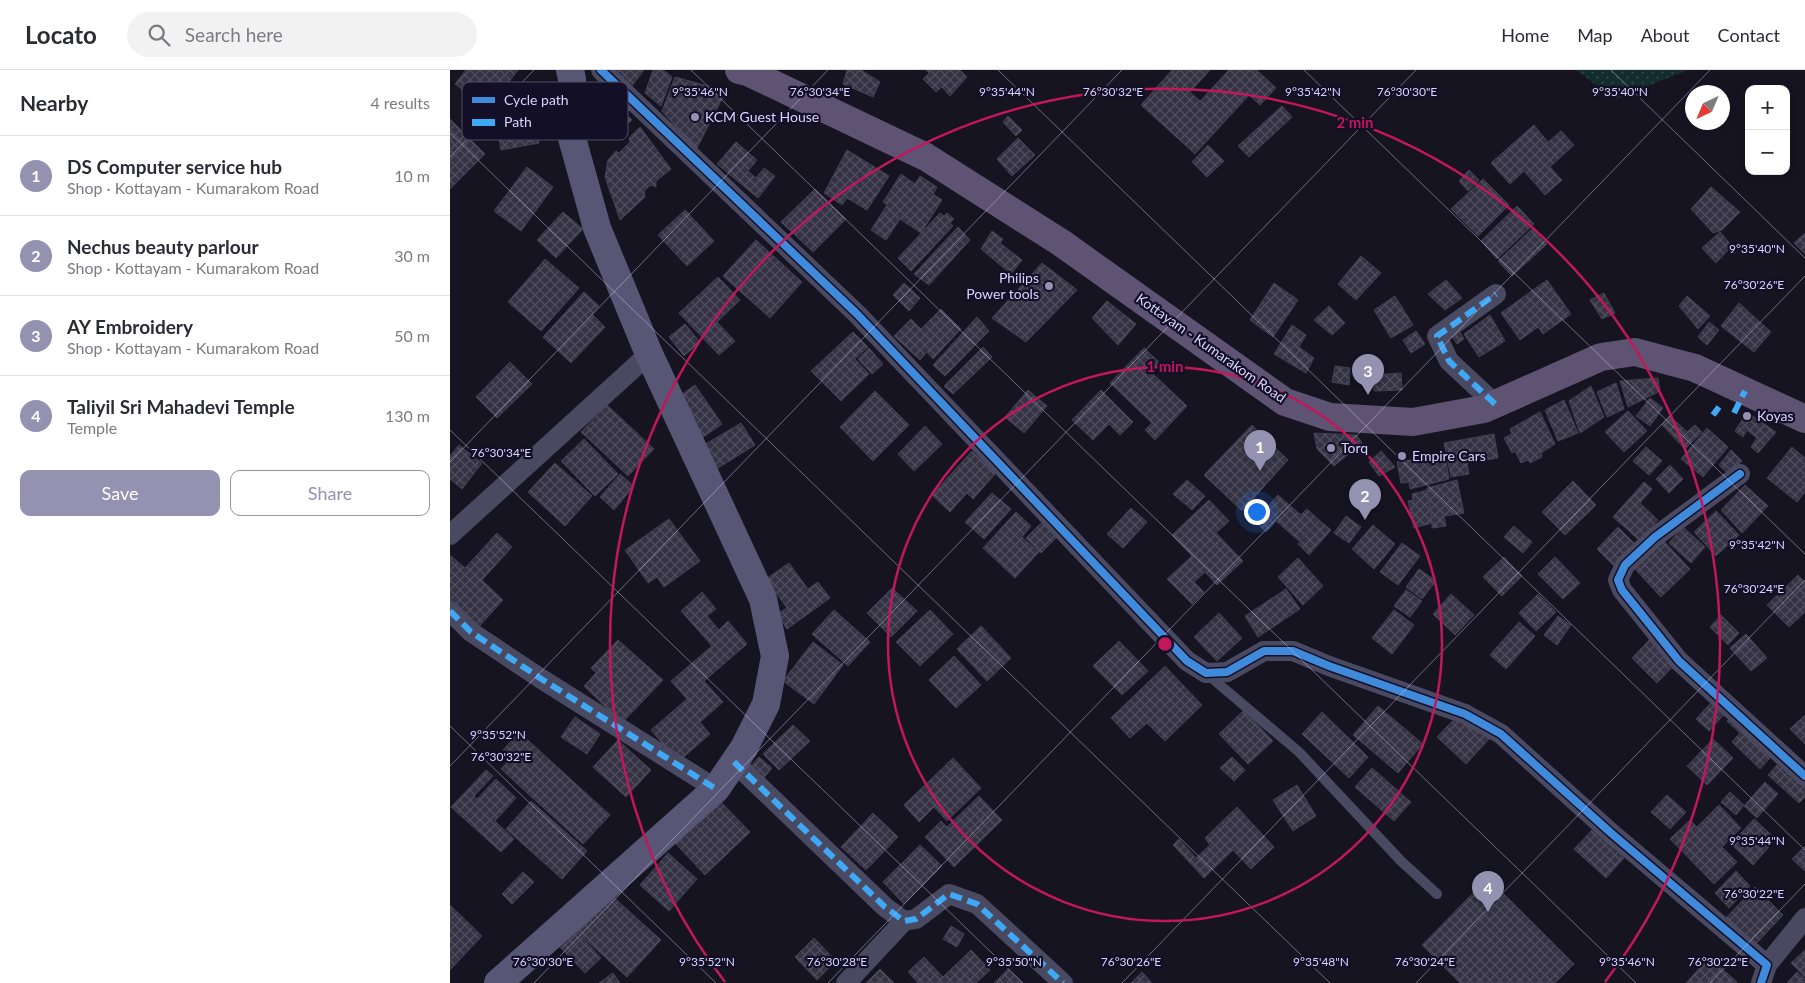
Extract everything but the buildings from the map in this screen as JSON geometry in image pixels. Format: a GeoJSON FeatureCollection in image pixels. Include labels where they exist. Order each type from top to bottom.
{"type":"FeatureCollection","features":[{"type":"Feature","properties":{"kind":"main road","name":"Kottayam - Kumarakom Road"},"geometry":{"type":"LineString","coordinates":[[739,70],[748,72],[926,157],[1060,242],[1285,402],[1330,416],[1413,422],[1484,409],[1601,357],[1635,352],[1695,368],[1805,420]]}},
{"type":"Feature","properties":{"kind":"main road"},"geometry":{"type":"LineString","coordinates":[[498,983],[716,789],[744,748],[766,704],[775,656],[763,599],[649,354],[597,228],[573,140]]}},
{"type":"Feature","properties":{"kind":"street"},"geometry":{"type":"LineString","coordinates":[[601,70],[614,82]]}},
{"type":"Feature","properties":{"kind":"street"},"geometry":{"type":"LineString","coordinates":[[628,96],[857,314],[1186,661],[1206,673],[1227,672],[1264,651],[1293,651],[1329,666],[1465,714],[1501,734],[1764,974],[1805,918]]}},
{"type":"Feature","properties":{"kind":"street"},"geometry":{"type":"LineString","coordinates":[[1495,404],[1449,361],[1437,336],[1496,294]]}},
{"type":"Feature","properties":{"kind":"street"},"geometry":{"type":"LineString","coordinates":[[450,535],[649,354]]}},
{"type":"Feature","properties":{"kind":"street"},"geometry":{"type":"LineString","coordinates":[[1740,474],[1655,537],[1625,565],[1618,580],[1622,590],[1679,661],[1805,776]]}},
{"type":"Feature","properties":{"kind":"street"},"geometry":{"type":"LineString","coordinates":[[450,611],[472,632],[540,678],[716,789]]}},
{"type":"Feature","properties":{"kind":"street"},"geometry":{"type":"LineString","coordinates":[[734,762],[885,907],[904,921]]}},
{"type":"Feature","properties":{"kind":"street"},"geometry":{"type":"LineString","coordinates":[[846,983],[904,921],[916,919],[949,894],[977,904],[1062,983]]}},
{"type":"Feature","properties":{"kind":"lane"},"geometry":{"type":"LineString","coordinates":[[1206,673],[1299,752],[1400,861],[1437,894]]}},
{"type":"Feature","properties":{"kind":"green space"},"geometry":{"type":"Polygon","coordinates":[[[1576,70],[1688,70],[1615,99],[1576,70]]]}},
{"type":"Feature","properties":{"kind":"marked path"},"geometry":{"type":"LineString","coordinates":[[1495,404],[1449,361],[1437,336],[1496,294]]}},
{"type":"Feature","properties":{"kind":"marked path"},"geometry":{"type":"LineString","coordinates":[[1734,413],[1745,391]]}},
{"type":"Feature","properties":{"kind":"marked path"},"geometry":{"type":"LineString","coordinates":[[1713,415],[1719,407]]}},
{"type":"Feature","properties":{"kind":"marked path"},"geometry":{"type":"LineString","coordinates":[[450,611],[471,632],[540,678],[716,789]]}},
{"type":"Feature","properties":{"kind":"marked path"},"geometry":{"type":"LineString","coordinates":[[734,762],[885,907],[904,921],[916,919],[949,894],[977,904],[1063,983]]}},
{"type":"Feature","properties":{"kind":"cycle path"},"geometry":{"type":"LineString","coordinates":[[601,70],[614,82]]}},
{"type":"Feature","properties":{"kind":"cycle path"},"geometry":{"type":"LineString","coordinates":[[628,96],[857,314],[1187,661],[1206,673],[1227,672],[1264,651],[1293,651],[1329,666],[1465,714],[1501,734],[1611,833],[1767,965],[1761,983]]}},
{"type":"Feature","properties":{"kind":"cycle path"},"geometry":{"type":"LineString","coordinates":[[1740,474],[1655,537],[1625,565],[1618,580],[1622,590],[1679,661],[1805,776]]}},
{"type":"Feature","properties":{"kind":"place","name":"KCM Guest House"},"geometry":{"type":"Point","coordinates":[695,117]}},
{"type":"Feature","properties":{"kind":"place","name":"Philips Power tools"},"geometry":{"type":"Point","coordinates":[1049,286]}},
{"type":"Feature","properties":{"kind":"place","name":"AY Embroidery"},"geometry":{"type":"Point","coordinates":[1368,395]}},
{"type":"Feature","properties":{"kind":"place","name":"Koyas"},"geometry":{"type":"Point","coordinates":[1747,416]}},
{"type":"Feature","properties":{"kind":"place","name":"Torq"},"geometry":{"type":"Point","coordinates":[1331,448]}},
{"type":"Feature","properties":{"kind":"place","name":"Empire Cars"},"geometry":{"type":"Point","coordinates":[1402,456]}},
{"type":"Feature","properties":{"kind":"place","name":"DS Computer service hub"},"geometry":{"type":"Point","coordinates":[1260,471]}},
{"type":"Feature","properties":{"kind":"place","name":"Nechus beauty parlour"},"geometry":{"type":"Point","coordinates":[1365,520]}},
{"type":"Feature","properties":{"kind":"place","name":"Taliyil Sri Mahadevi Temple"},"geometry":{"type":"Point","coordinates":[1488,912]}}]}
